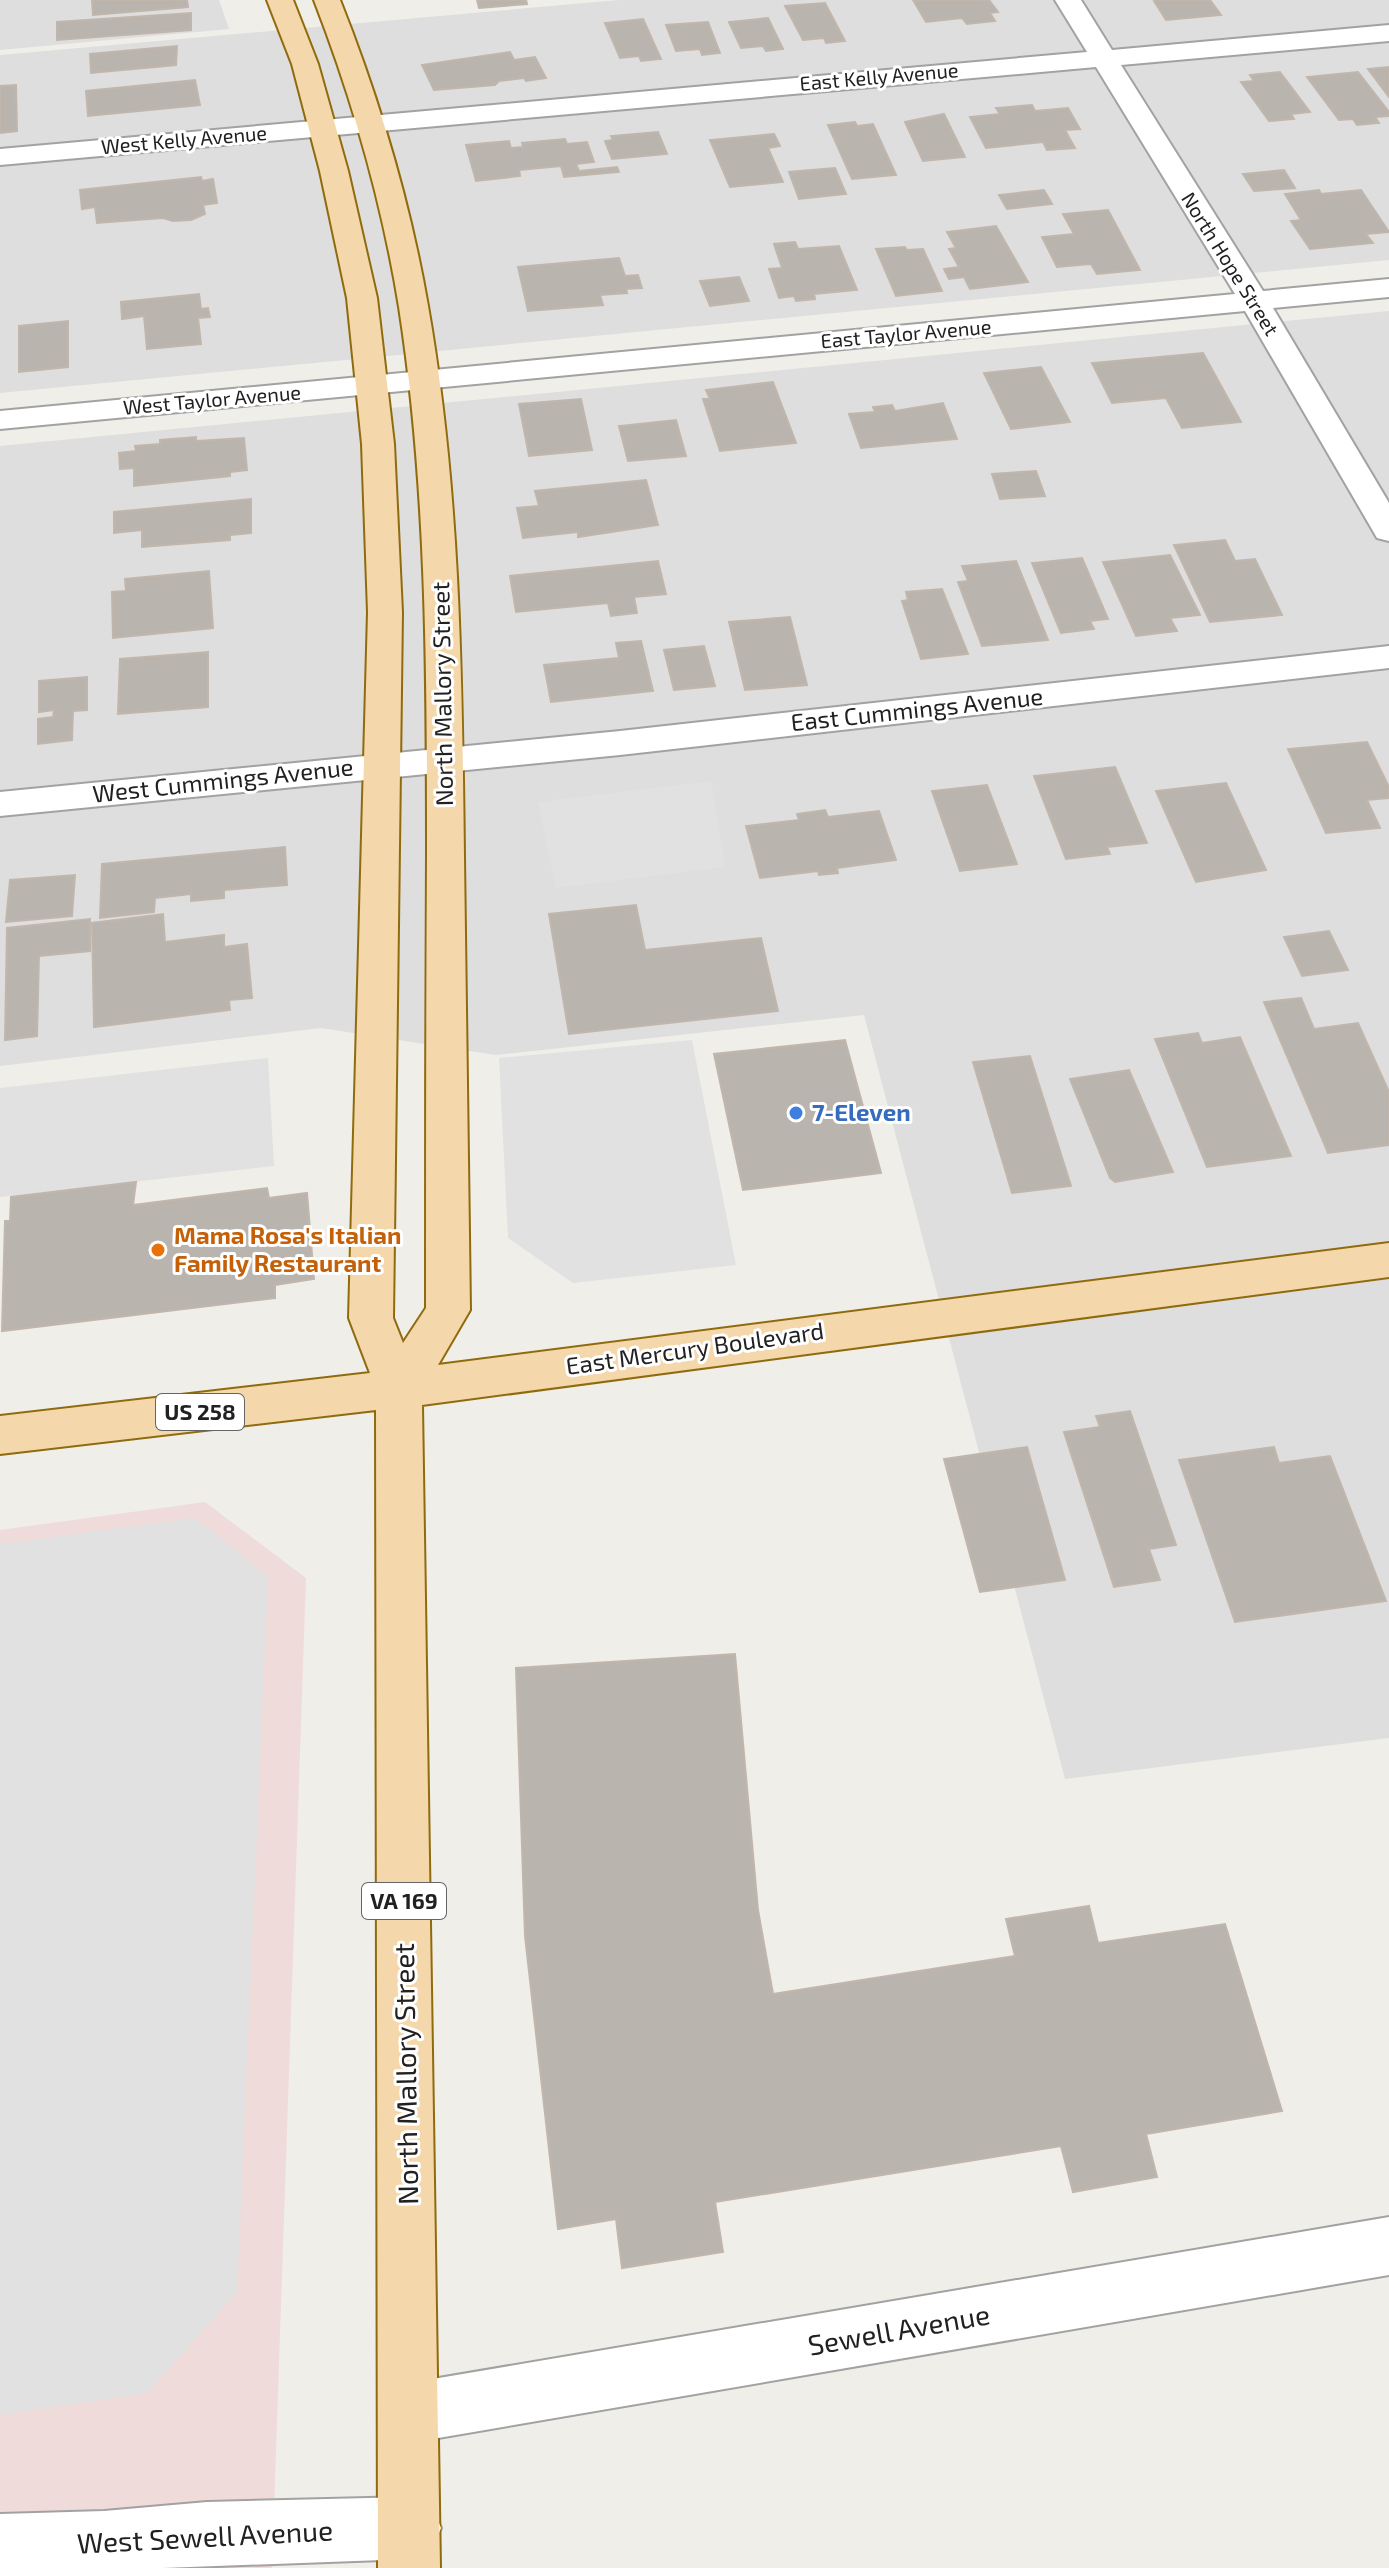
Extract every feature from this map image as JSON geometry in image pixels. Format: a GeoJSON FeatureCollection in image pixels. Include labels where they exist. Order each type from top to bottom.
{"type":"FeatureCollection","features":[{"type":"Feature","properties":{"kind":"main road","name":"North Mallory Street"},"geometry":{"type":"LineString","coordinates":[[280,0],[305,64],[334,171],[362,298],[378,444],[385,612],[371,1318],[399,1389],[409,2548]]}},
{"type":"Feature","properties":{"kind":"main road","name":"North Mallory Street"},"geometry":{"type":"LineString","coordinates":[[327,0],[354,69],[407,273],[424,380],[440,565],[445,759],[448,1310],[399,1389]]}},
{"type":"Feature","properties":{"kind":"main road","name":"East Mercury Boulevard"},"geometry":{"type":"LineString","coordinates":[[0,1435],[399,1389],[1389,1260]]}},
{"type":"Feature","properties":{"kind":"street","name":"North Hope Street"},"geometry":{"type":"LineString","coordinates":[[1068,0],[1254,301],[1389,531]]}},
{"type":"Feature","properties":{"kind":"street","name":"East Kelly Avenue"},"geometry":{"type":"LineString","coordinates":[[369,124],[1389,33]]}},
{"type":"Feature","properties":{"kind":"street","name":"West Kelly Avenue"},"geometry":{"type":"LineString","coordinates":[[0,157],[369,124]]}},
{"type":"Feature","properties":{"kind":"street","name":"East Taylor Avenue"},"geometry":{"type":"LineString","coordinates":[[424,380],[1389,288]]}},
{"type":"Feature","properties":{"kind":"street","name":"West Taylor Avenue"},"geometry":{"type":"LineString","coordinates":[[0,420],[424,380]]}},
{"type":"Feature","properties":{"kind":"street","name":"East Cummings Avenue"},"geometry":{"type":"LineString","coordinates":[[445,759],[1389,657]]}},
{"type":"Feature","properties":{"kind":"street","name":"West Cummings Avenue"},"geometry":{"type":"LineString","coordinates":[[0,804],[445,759]]}},
{"type":"Feature","properties":{"kind":"street","name":"Sewell Avenue"},"geometry":{"type":"LineString","coordinates":[[409,2413],[1389,2246]]}},
{"type":"Feature","properties":{"kind":"street","name":"West Sewell Avenue"},"geometry":{"type":"LineString","coordinates":[[0,2545],[104,2542],[207,2533],[409,2548]]}},
{"type":"Feature","properties":{"kind":"shaded area"},"geometry":{"type":"Polygon","coordinates":[[[0,0],[219,0],[229,29],[0,50],[0,0]]]}},
{"type":"Feature","properties":{"kind":"shaded area"},"geometry":{"type":"Polygon","coordinates":[[[619,0],[1389,0],[1389,260],[0,393],[0,55],[619,0]]]}},
{"type":"Feature","properties":{"kind":"shaded area"},"geometry":{"type":"Polygon","coordinates":[[[1389,311],[1389,1738],[1065,1779],[864,1015],[496,1055],[321,1028],[0,1066],[0,446],[1389,311]]]}},
{"type":"Feature","properties":{"kind":"shaded area"},"geometry":{"type":"Polygon","coordinates":[[[711,781],[725,867],[556,888],[538,802],[711,781]]]}},
{"type":"Feature","properties":{"kind":"shaded area"},"geometry":{"type":"Polygon","coordinates":[[[692,1040],[736,1265],[573,1283],[508,1238],[499,1058],[692,1040]]]}},
{"type":"Feature","properties":{"kind":"shaded area"},"geometry":{"type":"Polygon","coordinates":[[[268,1058],[274,1166],[0,1197],[0,1088],[268,1058]]]}},
{"type":"Feature","properties":{"kind":"shaded area"},"geometry":{"type":"Polygon","coordinates":[[[205,1502],[306,1578],[272,2568],[0,2568],[0,1530],[205,1502]]]}},
{"type":"Feature","properties":{"kind":"shaded area"},"geometry":{"type":"Polygon","coordinates":[[[196,1518],[268,1577],[237,2292],[147,2393],[0,2415],[0,1544],[196,1518]]]}},
{"type":"Feature","properties":{"kind":"building"},"geometry":{"type":"Polygon","coordinates":[[[92,0],[187,0],[188,7],[93,15],[92,0]]]}},
{"type":"Feature","properties":{"kind":"building"},"geometry":{"type":"Polygon","coordinates":[[[477,0],[526,0],[527,4],[479,8],[477,0]]]}},
{"type":"Feature","properties":{"kind":"building"},"geometry":{"type":"Polygon","coordinates":[[[913,0],[989,0],[998,12],[990,13],[995,21],[967,24],[962,18],[926,22],[913,0]]]}},
{"type":"Feature","properties":{"kind":"building"},"geometry":{"type":"Polygon","coordinates":[[[1210,0],[1221,15],[1166,20],[1154,1],[1210,0]]]}},
{"type":"Feature","properties":{"kind":"building"},"geometry":{"type":"Polygon","coordinates":[[[825,3],[845,41],[826,43],[824,38],[803,40],[785,6],[825,3]]]}},
{"type":"Feature","properties":{"kind":"building"},"geometry":{"type":"Polygon","coordinates":[[[191,13],[191,30],[57,40],[57,22],[191,13]]]}},
{"type":"Feature","properties":{"kind":"building"},"geometry":{"type":"Polygon","coordinates":[[[768,18],[783,49],[766,51],[763,46],[741,48],[729,22],[768,18]]]}},
{"type":"Feature","properties":{"kind":"building"},"geometry":{"type":"Polygon","coordinates":[[[643,19],[661,59],[641,61],[639,56],[620,58],[605,23],[643,19]]]}},
{"type":"Feature","properties":{"kind":"building"},"geometry":{"type":"Polygon","coordinates":[[[708,22],[720,53],[702,55],[700,49],[676,51],[666,25],[708,22]]]}},
{"type":"Feature","properties":{"kind":"building"},"geometry":{"type":"Polygon","coordinates":[[[177,46],[176,65],[91,73],[90,54],[177,46]]]}},
{"type":"Feature","properties":{"kind":"building"},"geometry":{"type":"Polygon","coordinates":[[[510,52],[514,60],[535,57],[546,78],[434,90],[422,65],[510,52]]]}},
{"type":"Feature","properties":{"kind":"building"},"geometry":{"type":"Polygon","coordinates":[[[1389,67],[1389,97],[1368,69],[1389,67]]]}},
{"type":"Feature","properties":{"kind":"building"},"geometry":{"type":"Polygon","coordinates":[[[1280,72],[1310,112],[1291,114],[1294,119],[1269,121],[1241,82],[1254,81],[1250,75],[1280,72]]]}},
{"type":"Feature","properties":{"kind":"building"},"geometry":{"type":"Polygon","coordinates":[[[1358,72],[1389,112],[1389,116],[1375,117],[1379,123],[1357,125],[1353,119],[1339,120],[1307,77],[1358,72]]]}},
{"type":"Feature","properties":{"kind":"building"},"geometry":{"type":"Polygon","coordinates":[[[195,80],[200,105],[88,116],[86,91],[195,80]]]}},
{"type":"Feature","properties":{"kind":"building"},"geometry":{"type":"Polygon","coordinates":[[[16,85],[17,131],[0,133],[0,86],[16,85]]]}},
{"type":"Feature","properties":{"kind":"building"},"geometry":{"type":"Polygon","coordinates":[[[1032,105],[1035,111],[1068,108],[1080,129],[1065,130],[1075,148],[1047,150],[1043,142],[986,148],[970,117],[1000,114],[996,108],[1032,105]]]}},
{"type":"Feature","properties":{"kind":"building"},"geometry":{"type":"Polygon","coordinates":[[[944,114],[965,157],[923,161],[905,122],[944,114]]]}},
{"type":"Feature","properties":{"kind":"building"},"geometry":{"type":"Polygon","coordinates":[[[855,122],[857,126],[873,124],[896,175],[852,179],[828,125],[855,122]]]}},
{"type":"Feature","properties":{"kind":"building"},"geometry":{"type":"Polygon","coordinates":[[[658,132],[667,154],[612,159],[605,141],[613,140],[611,136],[658,132]]]}},
{"type":"Feature","properties":{"kind":"building"},"geometry":{"type":"Polygon","coordinates":[[[774,134],[780,146],[768,148],[783,182],[730,187],[710,140],[774,134]]]}},
{"type":"Feature","properties":{"kind":"building"},"geometry":{"type":"Polygon","coordinates":[[[565,139],[567,144],[587,142],[594,162],[576,164],[579,171],[617,167],[619,172],[564,177],[561,166],[519,170],[520,176],[476,181],[466,145],[509,141],[511,148],[523,147],[522,143],[565,139]]]}},
{"type":"Feature","properties":{"kind":"building"},"geometry":{"type":"Polygon","coordinates":[[[835,168],[846,194],[799,199],[789,172],[835,168]]]}},
{"type":"Feature","properties":{"kind":"building"},"geometry":{"type":"Polygon","coordinates":[[[1284,170],[1295,188],[1254,191],[1243,174],[1284,170]]]}},
{"type":"Feature","properties":{"kind":"building"},"geometry":{"type":"Polygon","coordinates":[[[201,177],[202,181],[213,179],[217,203],[203,205],[205,214],[191,220],[163,218],[97,223],[95,207],[82,209],[80,190],[201,177]]]}},
{"type":"Feature","properties":{"kind":"building"},"geometry":{"type":"Polygon","coordinates":[[[1044,190],[1052,204],[1007,209],[999,195],[1044,190]]]}},
{"type":"Feature","properties":{"kind":"building"},"geometry":{"type":"Polygon","coordinates":[[[1319,190],[1321,194],[1361,190],[1389,232],[1366,234],[1373,243],[1310,249],[1291,221],[1301,220],[1285,194],[1319,190]]]}},
{"type":"Feature","properties":{"kind":"building"},"geometry":{"type":"Polygon","coordinates":[[[1108,210],[1140,270],[1097,274],[1091,264],[1057,267],[1042,237],[1074,234],[1063,214],[1108,210]]]}},
{"type":"Feature","properties":{"kind":"building"},"geometry":{"type":"Polygon","coordinates":[[[996,226],[1028,282],[970,289],[964,277],[949,279],[944,269],[959,267],[949,249],[956,248],[947,232],[996,226]]]}},
{"type":"Feature","properties":{"kind":"building"},"geometry":{"type":"Polygon","coordinates":[[[795,242],[798,249],[839,246],[857,290],[814,294],[815,299],[796,301],[794,296],[779,298],[769,269],[782,268],[774,244],[795,242]]]}},
{"type":"Feature","properties":{"kind":"building"},"geometry":{"type":"Polygon","coordinates":[[[905,247],[907,250],[923,249],[942,291],[896,296],[876,249],[905,247]]]}},
{"type":"Feature","properties":{"kind":"building"},"geometry":{"type":"Polygon","coordinates":[[[619,258],[625,276],[638,275],[642,288],[626,289],[627,293],[600,295],[603,305],[528,311],[518,267],[619,258]]]}},
{"type":"Feature","properties":{"kind":"building"},"geometry":{"type":"Polygon","coordinates":[[[739,277],[749,301],[710,306],[700,281],[739,277]]]}},
{"type":"Feature","properties":{"kind":"building"},"geometry":{"type":"Polygon","coordinates":[[[199,294],[201,309],[208,308],[210,317],[198,318],[201,344],[147,349],[144,316],[122,319],[121,302],[199,294]]]}},
{"type":"Feature","properties":{"kind":"building"},"geometry":{"type":"Polygon","coordinates":[[[68,321],[68,367],[19,372],[19,326],[68,321]]]}},
{"type":"Feature","properties":{"kind":"building"},"geometry":{"type":"Polygon","coordinates":[[[1203,353],[1241,422],[1182,428],[1166,398],[1112,403],[1092,363],[1203,353]]]}},
{"type":"Feature","properties":{"kind":"building"},"geometry":{"type":"Polygon","coordinates":[[[1041,367],[1070,422],[1011,429],[984,373],[1041,367]]]}},
{"type":"Feature","properties":{"kind":"building"},"geometry":{"type":"Polygon","coordinates":[[[773,382],[796,443],[720,451],[703,399],[710,399],[706,390],[773,382]]]}},
{"type":"Feature","properties":{"kind":"building"},"geometry":{"type":"Polygon","coordinates":[[[581,399],[592,450],[529,456],[519,404],[581,399]]]}},
{"type":"Feature","properties":{"kind":"building"},"geometry":{"type":"Polygon","coordinates":[[[943,403],[957,439],[861,448],[849,414],[875,412],[873,407],[892,405],[895,411],[943,403]]]}},
{"type":"Feature","properties":{"kind":"building"},"geometry":{"type":"Polygon","coordinates":[[[676,420],[686,456],[628,461],[619,426],[676,420]]]}},
{"type":"Feature","properties":{"kind":"building"},"geometry":{"type":"Polygon","coordinates":[[[196,437],[196,441],[244,438],[247,470],[230,472],[230,476],[134,486],[134,468],[120,469],[119,453],[136,451],[135,446],[196,437]]]}},
{"type":"Feature","properties":{"kind":"building"},"geometry":{"type":"Polygon","coordinates":[[[1036,471],[1045,496],[1000,499],[992,474],[1036,471]]]}},
{"type":"Feature","properties":{"kind":"building"},"geometry":{"type":"Polygon","coordinates":[[[646,480],[658,525],[578,537],[578,532],[523,538],[517,508],[539,506],[535,491],[646,480]]]}},
{"type":"Feature","properties":{"kind":"building"},"geometry":{"type":"Polygon","coordinates":[[[251,499],[251,533],[230,535],[230,540],[142,547],[142,530],[114,533],[114,512],[251,499]]]}},
{"type":"Feature","properties":{"kind":"building"},"geometry":{"type":"Polygon","coordinates":[[[1225,540],[1235,561],[1255,559],[1282,615],[1210,622],[1174,545],[1225,540]]]}},
{"type":"Feature","properties":{"kind":"building"},"geometry":{"type":"Polygon","coordinates":[[[1170,555],[1200,615],[1170,618],[1177,631],[1136,636],[1103,562],[1170,555]]]}},
{"type":"Feature","properties":{"kind":"building"},"geometry":{"type":"Polygon","coordinates":[[[1082,558],[1108,619],[1090,621],[1094,629],[1061,633],[1032,563],[1082,558]]]}},
{"type":"Feature","properties":{"kind":"building"},"geometry":{"type":"Polygon","coordinates":[[[658,561],[666,594],[634,597],[637,613],[611,616],[608,603],[516,612],[510,576],[658,561]]]}},
{"type":"Feature","properties":{"kind":"building"},"geometry":{"type":"Polygon","coordinates":[[[1016,561],[1048,640],[982,646],[958,582],[968,581],[962,566],[1016,561]]]}},
{"type":"Feature","properties":{"kind":"building"},"geometry":{"type":"Polygon","coordinates":[[[209,571],[213,628],[113,638],[112,592],[126,591],[125,579],[209,571]]]}},
{"type":"Feature","properties":{"kind":"building"},"geometry":{"type":"Polygon","coordinates":[[[942,589],[968,654],[921,659],[902,601],[908,600],[906,592],[942,589]]]}},
{"type":"Feature","properties":{"kind":"building"},"geometry":{"type":"Polygon","coordinates":[[[790,617],[807,685],[745,690],[729,622],[790,617]]]}},
{"type":"Feature","properties":{"kind":"building"},"geometry":{"type":"Polygon","coordinates":[[[641,641],[653,691],[551,702],[544,665],[619,658],[616,643],[641,641]]]}},
{"type":"Feature","properties":{"kind":"building"},"geometry":{"type":"Polygon","coordinates":[[[704,646],[715,686],[674,690],[664,650],[704,646]]]}},
{"type":"Feature","properties":{"kind":"building"},"geometry":{"type":"Polygon","coordinates":[[[208,652],[208,707],[118,714],[120,659],[208,652]]]}},
{"type":"Feature","properties":{"kind":"building"},"geometry":{"type":"Polygon","coordinates":[[[87,677],[87,710],[73,711],[72,740],[38,744],[38,719],[53,717],[54,710],[39,712],[39,681],[87,677]]]}},
{"type":"Feature","properties":{"kind":"building"},"geometry":{"type":"Polygon","coordinates":[[[1367,742],[1389,787],[1389,798],[1367,800],[1380,828],[1326,833],[1288,749],[1367,742]]]}},
{"type":"Feature","properties":{"kind":"building"},"geometry":{"type":"Polygon","coordinates":[[[1115,767],[1147,843],[1107,847],[1110,854],[1066,859],[1034,776],[1115,767]]]}},
{"type":"Feature","properties":{"kind":"building"},"geometry":{"type":"Polygon","coordinates":[[[1226,783],[1266,870],[1196,882],[1156,791],[1226,783]]]}},
{"type":"Feature","properties":{"kind":"building"},"geometry":{"type":"Polygon","coordinates":[[[987,785],[1017,864],[960,871],[932,791],[987,785]]]}},
{"type":"Feature","properties":{"kind":"building"},"geometry":{"type":"Polygon","coordinates":[[[825,810],[828,817],[879,811],[896,860],[837,868],[838,873],[819,875],[818,871],[760,878],[746,826],[799,820],[797,814],[825,810]]]}},
{"type":"Feature","properties":{"kind":"building"},"geometry":{"type":"Polygon","coordinates":[[[285,847],[287,885],[224,890],[224,898],[191,901],[191,894],[155,898],[154,912],[100,918],[102,864],[285,847]]]}},
{"type":"Feature","properties":{"kind":"building"},"geometry":{"type":"Polygon","coordinates":[[[75,875],[72,916],[6,922],[10,880],[75,875]]]}},
{"type":"Feature","properties":{"kind":"building"},"geometry":{"type":"Polygon","coordinates":[[[636,905],[645,950],[761,938],[778,1011],[569,1034],[549,914],[636,905]]]}},
{"type":"Feature","properties":{"kind":"building"},"geometry":{"type":"Polygon","coordinates":[[[163,914],[165,942],[224,935],[224,947],[247,944],[252,998],[229,1000],[230,1010],[94,1027],[92,923],[163,914]]]}},
{"type":"Feature","properties":{"kind":"building"},"geometry":{"type":"Polygon","coordinates":[[[90,919],[90,951],[39,956],[37,1036],[5,1040],[7,928],[90,919]]]}},
{"type":"Feature","properties":{"kind":"building"},"geometry":{"type":"Polygon","coordinates":[[[1329,931],[1348,970],[1302,976],[1284,937],[1329,931]]]}},
{"type":"Feature","properties":{"kind":"building"},"geometry":{"type":"Polygon","coordinates":[[[1301,998],[1314,1029],[1358,1023],[1389,1092],[1389,1145],[1328,1153],[1264,1002],[1301,998]]]}},
{"type":"Feature","properties":{"kind":"building"},"geometry":{"type":"Polygon","coordinates":[[[1198,1033],[1202,1043],[1240,1037],[1291,1156],[1207,1167],[1155,1039],[1198,1033]]]}},
{"type":"Feature","properties":{"kind":"building","name":"7-Eleven"},"geometry":{"type":"Polygon","coordinates":[[[845,1040],[881,1173],[743,1190],[714,1054],[845,1040]]]}},
{"type":"Feature","properties":{"kind":"building"},"geometry":{"type":"Polygon","coordinates":[[[1030,1056],[1071,1186],[1012,1193],[973,1062],[1030,1056]]]}},
{"type":"Feature","properties":{"kind":"building"},"geometry":{"type":"Polygon","coordinates":[[[1129,1070],[1173,1172],[1115,1182],[1110,1178],[1070,1079],[1129,1070]]]}},
{"type":"Feature","properties":{"kind":"building","name":"Mama Rosa's Italian Family Restaurant"},"geometry":{"type":"Polygon","coordinates":[[[136,1182],[133,1205],[267,1188],[269,1198],[307,1193],[314,1279],[275,1285],[275,1298],[2,1331],[5,1221],[10,1221],[11,1197],[136,1182]]]}},
{"type":"Feature","properties":{"kind":"building"},"geometry":{"type":"Polygon","coordinates":[[[1130,1411],[1176,1545],[1149,1549],[1160,1580],[1114,1587],[1064,1432],[1100,1427],[1096,1416],[1130,1411]]]}},
{"type":"Feature","properties":{"kind":"building"},"geometry":{"type":"Polygon","coordinates":[[[1027,1447],[1065,1580],[980,1592],[944,1459],[1027,1447]]]}},
{"type":"Feature","properties":{"kind":"building"},"geometry":{"type":"Polygon","coordinates":[[[1274,1447],[1279,1463],[1330,1456],[1386,1601],[1235,1622],[1179,1460],[1274,1447]]]}},
{"type":"Feature","properties":{"kind":"building"},"geometry":{"type":"Polygon","coordinates":[[[735,1654],[758,1910],[773,1994],[1015,1956],[1006,1919],[1089,1906],[1098,1943],[1225,1924],[1282,2111],[1146,2134],[1157,2177],[1073,2192],[1061,2146],[715,2202],[723,2252],[622,2268],[616,2219],[558,2229],[525,1936],[516,1668],[735,1654]]]}},
{"type":"Feature","properties":{"kind":"place","name":"7-Eleven"},"geometry":{"type":"Point","coordinates":[796,1113]}},
{"type":"Feature","properties":{"kind":"place","name":"Mama Rosa's Italian Family Restaurant"},"geometry":{"type":"Point","coordinates":[158,1250]}}]}
